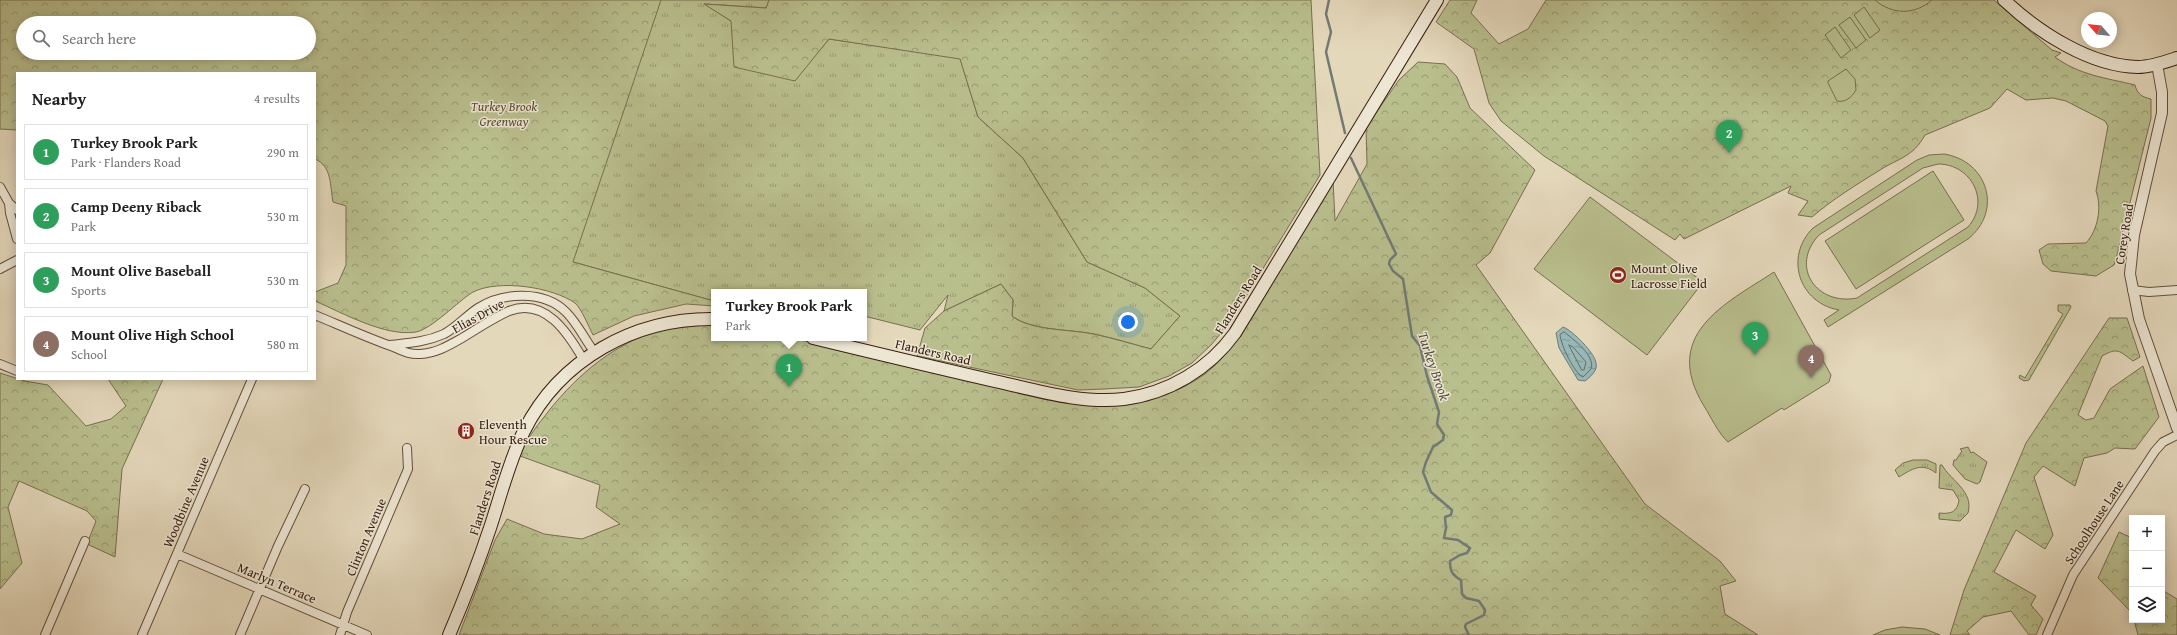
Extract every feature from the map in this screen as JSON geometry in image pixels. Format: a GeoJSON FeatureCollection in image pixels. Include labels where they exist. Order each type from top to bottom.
{"type":"FeatureCollection","features":[{"type":"Feature","properties":{"kind":"main road","name":"Flanders Road"},"geometry":{"type":"LineString","coordinates":[[826,341],[1013,385],[1098,400],[1123,399],[1144,395],[1166,388],[1189,377],[1214,358],[1239,327],[1437,0]]}},
{"type":"Feature","properties":{"kind":"main road"},"geometry":{"type":"LineString","coordinates":[[2010,2],[2044,32],[2077,50],[2124,65],[2140,67],[2177,58]]}},
{"type":"Feature","properties":{"kind":"main road","name":"Flanders Road"},"geometry":{"type":"LineString","coordinates":[[449,635],[479,560],[511,463],[524,431],[536,410],[556,384],[583,359],[629,335],[653,327],[690,319],[711,319]]}},
{"type":"Feature","properties":{"kind":"street","name":"Corey Road"},"geometry":{"type":"LineString","coordinates":[[2157,64],[2162,92],[2162,113],[2134,235],[2131,268],[2132,290],[2139,319],[2177,428]]}},
{"type":"Feature","properties":{"kind":"street"},"geometry":{"type":"LineString","coordinates":[[1,189],[9,203],[16,209]]}},
{"type":"Feature","properties":{"kind":"street"},"geometry":{"type":"LineString","coordinates":[[9,203],[16,235]]}},
{"type":"Feature","properties":{"kind":"street"},"geometry":{"type":"LineString","coordinates":[[0,269],[16,261]]}},
{"type":"Feature","properties":{"kind":"street"},"geometry":{"type":"LineString","coordinates":[[2132,290],[2149,292],[2177,290]]}},
{"type":"Feature","properties":{"kind":"street","name":"Elias Drive"},"geometry":{"type":"LineString","coordinates":[[390,345],[424,341],[434,338],[454,327],[477,308],[489,302],[503,297],[520,296],[544,300],[562,308],[571,317],[594,353]]}},
{"type":"Feature","properties":{"kind":"street","name":"Elias Drive"},"geometry":{"type":"LineString","coordinates":[[316,315],[409,354],[441,350],[509,312],[519,308],[529,309],[540,311],[553,318],[564,330],[583,359]]}},
{"type":"Feature","properties":{"kind":"street"},"geometry":{"type":"LineString","coordinates":[[0,364],[16,371]]}},
{"type":"Feature","properties":{"kind":"street","name":"Woodbine Avenue"},"geometry":{"type":"LineString","coordinates":[[142,635],[252,380]]}},
{"type":"Feature","properties":{"kind":"street","name":"Schoolhouse Lane"},"geometry":{"type":"LineString","coordinates":[[2047,635],[2073,575],[2155,451],[2163,442],[2177,435]]}},
{"type":"Feature","properties":{"kind":"street","name":"Clinton Avenue"},"geometry":{"type":"LineString","coordinates":[[340,635],[408,469],[407,448]]}},
{"type":"Feature","properties":{"kind":"street"},"geometry":{"type":"LineString","coordinates":[[240,635],[305,489]]}},
{"type":"Feature","properties":{"kind":"street"},"geometry":{"type":"LineString","coordinates":[[45,635],[85,541]]}},
{"type":"Feature","properties":{"kind":"street","name":"Marlyn Terrace"},"geometry":{"type":"LineString","coordinates":[[177,554],[368,635]]}},
{"type":"Feature","properties":{"kind":"green space","name":"Turkey Brook Greenway"},"geometry":{"type":"Polygon","coordinates":[[[0,0],[661,0],[573,262],[711,300],[711,306],[686,304],[634,316],[593,335],[577,305],[565,297],[539,289],[497,286],[484,288],[473,292],[430,326],[416,332],[404,333],[378,328],[364,323],[316,301],[316,292],[338,283],[346,265],[346,206],[333,202],[329,177],[325,166],[316,160],[316,72],[16,72],[16,130],[0,129],[0,0]]]}},
{"type":"Feature","properties":{"kind":"green space"},"geometry":{"type":"Polygon","coordinates":[[[570,0],[769,0],[767,8],[705,4],[731,21],[794,81],[829,39],[960,58],[978,117],[1023,158],[1087,262],[1145,288],[1180,316],[1151,349],[1094,334],[1051,329],[1020,321],[1012,316],[1013,300],[1001,284],[944,311],[948,295],[920,330],[867,317],[867,289],[711,289],[711,300],[573,262],[570,0]]]}},
{"type":"Feature","properties":{"kind":"green space"},"geometry":{"type":"Polygon","coordinates":[[[769,0],[1311,0],[1320,175],[1231,321],[1211,345],[1192,363],[1169,376],[1139,387],[1078,390],[917,356],[925,328],[944,311],[1001,284],[1013,300],[1012,316],[1020,321],[1051,329],[1083,332],[1151,349],[1180,316],[1145,288],[1087,262],[1023,158],[978,117],[960,59],[829,39],[795,81],[734,67],[731,21],[704,4],[766,8],[769,0]]]}},
{"type":"Feature","properties":{"kind":"green space"},"geometry":{"type":"Polygon","coordinates":[[[1450,0],[1477,0],[1471,13],[1499,44],[1528,29],[1546,0],[1994,0],[2052,50],[2061,53],[2055,57],[2064,63],[2083,72],[2135,85],[2140,95],[2151,99],[2151,118],[2114,265],[2096,276],[2051,271],[2043,264],[2039,250],[2048,244],[2086,243],[2090,238],[2096,225],[2099,211],[2096,191],[2108,126],[2105,121],[2066,101],[2053,98],[2026,100],[2007,89],[1990,108],[1925,135],[1916,148],[1910,153],[1853,187],[1812,217],[1798,215],[1808,201],[1788,193],[1791,186],[1684,239],[1680,234],[1675,240],[1544,156],[1501,121],[1489,103],[1474,49],[1436,22],[1450,0]]]}},
{"type":"Feature","properties":{"kind":"green space"},"geometry":{"type":"Polygon","coordinates":[[[1875,0],[1932,0],[1911,11],[1896,11],[1875,0]]]}},
{"type":"Feature","properties":{"kind":"green space"},"geometry":{"type":"Polygon","coordinates":[[[1864,7],[1880,30],[1870,38],[1854,15],[1864,7]]]}},
{"type":"Feature","properties":{"kind":"green space"},"geometry":{"type":"Polygon","coordinates":[[[1850,17],[1866,40],[1856,48],[1839,25],[1850,17]]]}},
{"type":"Feature","properties":{"kind":"green space"},"geometry":{"type":"Polygon","coordinates":[[[1835,27],[1851,50],[1841,58],[1825,35],[1835,27]]]}},
{"type":"Feature","properties":{"kind":"green space"},"geometry":{"type":"Polygon","coordinates":[[[1418,62],[1445,64],[1457,77],[1470,108],[1535,170],[1490,253],[1476,265],[1645,504],[1720,561],[1736,581],[1720,586],[1725,614],[1758,635],[459,635],[495,540],[507,519],[544,534],[582,539],[620,524],[596,507],[600,485],[520,456],[534,430],[567,390],[592,366],[621,347],[653,332],[668,328],[711,325],[711,341],[806,341],[860,354],[1123,405],[1145,401],[1166,394],[1186,386],[1205,374],[1226,354],[1244,330],[1260,304],[1333,179],[1335,221],[1367,164],[1366,127],[1399,80],[1418,62]]]}},
{"type":"Feature","properties":{"kind":"green space"},"geometry":{"type":"Polygon","coordinates":[[[1846,69],[1855,79],[1856,90],[1848,99],[1837,101],[1828,81],[1846,69]]]}},
{"type":"Feature","properties":{"kind":"green space"},"geometry":{"type":"Polygon","coordinates":[[[1944,154],[1959,159],[1971,166],[1980,177],[1986,189],[1987,202],[1985,215],[1979,228],[1968,239],[1828,327],[1824,320],[1839,310],[1825,306],[1814,298],[1806,289],[1800,277],[1798,265],[1799,252],[1804,240],[1813,228],[1917,160],[1929,155],[1944,154]],[[1938,164],[1923,168],[1819,235],[1810,247],[1807,259],[1807,271],[1812,282],[1819,290],[1830,296],[1843,299],[1857,298],[1968,227],[1975,217],[1978,206],[1977,196],[1974,186],[1968,177],[1960,170],[1950,166],[1938,164]]]}},
{"type":"Feature","properties":{"kind":"green space"},"geometry":{"type":"Polygon","coordinates":[[[1933,171],[1964,220],[1856,289],[1825,241],[1933,171]]]}},
{"type":"Feature","properties":{"kind":"green space","name":"Mount Olive Lacrosse Field"},"geometry":{"type":"Polygon","coordinates":[[[1590,197],[1703,282],[1647,355],[1534,269],[1590,197]]]}},
{"type":"Feature","properties":{"kind":"green space"},"geometry":{"type":"Polygon","coordinates":[[[1774,272],[1831,375],[1829,382],[1784,410],[1782,408],[1728,442],[1715,425],[1704,406],[1693,381],[1690,360],[1694,341],[1704,325],[1718,310],[1774,272]]]}},
{"type":"Feature","properties":{"kind":"green space"},"geometry":{"type":"Polygon","coordinates":[[[2058,305],[2070,305],[2071,307],[2029,380],[2024,381],[2019,378],[2020,375],[2025,378],[2063,314],[2058,311],[2058,305]]]}},
{"type":"Feature","properties":{"kind":"green space"},"geometry":{"type":"Polygon","coordinates":[[[2109,318],[2127,318],[2140,357],[2133,361],[2118,351],[2102,356],[2078,415],[2086,420],[2094,418],[2110,389],[2143,366],[2159,417],[2135,449],[2115,448],[2107,453],[2084,458],[2075,486],[2043,466],[2034,477],[2053,535],[2045,549],[2016,530],[1994,572],[2036,596],[2031,605],[2043,619],[2036,635],[2029,635],[2011,611],[1983,617],[1967,631],[1970,635],[1950,635],[1964,590],[2026,443],[2109,318]]]}},
{"type":"Feature","properties":{"kind":"green space"},"geometry":{"type":"Polygon","coordinates":[[[0,373],[16,378],[16,380],[48,385],[86,426],[111,419],[126,406],[109,380],[163,380],[122,469],[115,557],[87,544],[96,521],[87,511],[19,481],[8,507],[22,563],[0,589],[0,373]]]}},
{"type":"Feature","properties":{"kind":"green space"},"geometry":{"type":"Polygon","coordinates":[[[1968,447],[1971,453],[1973,452],[1987,462],[1980,482],[1977,484],[1965,479],[1953,465],[1954,460],[1956,460],[1962,451],[1960,449],[1968,447]]]}},
{"type":"Feature","properties":{"kind":"green space"},"geometry":{"type":"Polygon","coordinates":[[[1913,460],[1927,460],[1936,464],[1936,473],[1922,467],[1908,471],[1899,477],[1895,470],[1903,463],[1913,460]]]}},
{"type":"Feature","properties":{"kind":"green space"},"geometry":{"type":"Polygon","coordinates":[[[1940,465],[1942,465],[1961,487],[1968,498],[1968,513],[1960,521],[1939,519],[1939,513],[1950,513],[1955,510],[1959,500],[1953,490],[1939,488],[1940,465]]]}},
{"type":"Feature","properties":{"kind":"green space"},"geometry":{"type":"Polygon","coordinates":[[[2119,532],[2129,537],[2129,610],[2098,578],[2119,532]]]}},
{"type":"Feature","properties":{"kind":"green space"},"geometry":{"type":"Polygon","coordinates":[[[2165,592],[2177,599],[2177,635],[2138,635],[2135,623],[2165,623],[2165,592]]]}},
{"type":"Feature","properties":{"kind":"green space"},"geometry":{"type":"Polygon","coordinates":[[[1902,627],[1925,629],[1940,635],[1873,635],[1885,630],[1902,627]]]}},
{"type":"Feature","properties":{"kind":"water"},"geometry":{"type":"Polygon","coordinates":[[[1563,327],[1572,332],[1582,342],[1595,359],[1596,369],[1585,381],[1578,380],[1559,348],[1556,333],[1563,327]]]}},
{"type":"Feature","properties":{"kind":"waterway","name":"Turkey Brook"},"geometry":{"type":"LineString","coordinates":[[1329,0],[1326,14],[1331,32],[1326,52],[1345,133]]}},
{"type":"Feature","properties":{"kind":"waterway","name":"Turkey Brook"},"geometry":{"type":"LineString","coordinates":[[1351,158],[1396,254],[1390,260],[1389,264],[1393,271],[1403,279],[1412,336],[1420,346],[1427,376],[1439,412],[1437,424],[1444,435],[1443,440],[1433,447],[1423,472],[1431,492],[1452,510],[1451,515],[1445,517],[1446,528],[1444,538],[1458,540],[1470,548],[1467,553],[1450,561],[1452,572],[1461,580],[1462,594],[1466,598],[1479,601],[1485,610],[1484,615],[1466,624],[1465,627],[1469,635]]}},
{"type":"Feature","properties":{"kind":"place","name":"Camp Deeny Riback"},"geometry":{"type":"Point","coordinates":[1729,153]}},
{"type":"Feature","properties":{"kind":"place","name":"Mount Olive Lacrosse Field"},"geometry":{"type":"Point","coordinates":[1618,275]}},
{"type":"Feature","properties":{"kind":"place","name":"Mount Olive Baseball"},"geometry":{"type":"Point","coordinates":[1755,355]}},
{"type":"Feature","properties":{"kind":"place","name":"Mount Olive High School"},"geometry":{"type":"Point","coordinates":[1811,378]}},
{"type":"Feature","properties":{"kind":"place","name":"Turkey Brook Park"},"geometry":{"type":"Point","coordinates":[789,387]}},
{"type":"Feature","properties":{"kind":"place","name":"Eleventh Hour Rescue"},"geometry":{"type":"Point","coordinates":[466,431]}}]}
